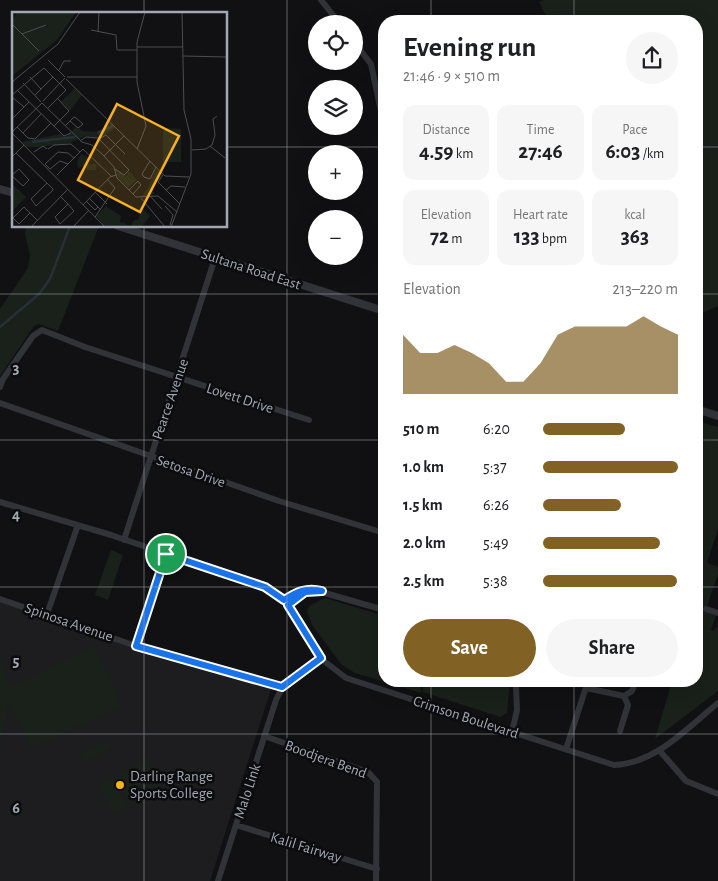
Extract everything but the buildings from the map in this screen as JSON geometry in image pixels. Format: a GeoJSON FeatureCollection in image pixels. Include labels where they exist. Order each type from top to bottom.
{"type":"FeatureCollection","features":[{"type":"Feature","properties":{"kind":"street"},"geometry":{"type":"LineString","coordinates":[[321,0],[333,15]]}},
{"type":"Feature","properties":{"kind":"street"},"geometry":{"type":"LineString","coordinates":[[363,54],[371,64],[378,97]]}},
{"type":"Feature","properties":{"kind":"street","name":"Sultana Road East"},"geometry":{"type":"LineString","coordinates":[[124,228],[378,309]]}},
{"type":"Feature","properties":{"kind":"street","name":"Pearce Avenue"},"geometry":{"type":"LineString","coordinates":[[124,540],[215,258]]}},
{"type":"Feature","properties":{"kind":"street","name":"Lovett Drive"},"geometry":{"type":"LineString","coordinates":[[0,387],[2,379],[38,331],[309,420]]}},
{"type":"Feature","properties":{"kind":"street","name":"Setosa Drive"},"geometry":{"type":"LineString","coordinates":[[0,403],[279,501],[378,531]]}},
{"type":"Feature","properties":{"kind":"street"},"geometry":{"type":"LineString","coordinates":[[703,411],[718,416]]}},
{"type":"Feature","properties":{"kind":"street","name":"Crimson Boulevard"},"geometry":{"type":"LineString","coordinates":[[0,502],[124,540],[265,587],[286,603],[322,659],[346,678],[614,765],[637,761],[659,750],[718,703]]}},
{"type":"Feature","properties":{"kind":"street"},"geometry":{"type":"LineString","coordinates":[[47,614],[78,526]]}},
{"type":"Feature","properties":{"kind":"street"},"geometry":{"type":"LineString","coordinates":[[136,646],[166,554]]}},
{"type":"Feature","properties":{"kind":"street"},"geometry":{"type":"LineString","coordinates":[[286,603],[305,592],[322,591],[378,608]]}},
{"type":"Feature","properties":{"kind":"street","name":"Spinosa Avenue"},"geometry":{"type":"LineString","coordinates":[[0,598],[136,646],[282,687]]}},
{"type":"Feature","properties":{"kind":"street"},"geometry":{"type":"LineString","coordinates":[[706,609],[718,613]]}},
{"type":"Feature","properties":{"kind":"street"},"geometry":{"type":"LineString","coordinates":[[282,687],[299,674],[310,670],[322,659]]}},
{"type":"Feature","properties":{"kind":"street","name":"Malo Link"},"geometry":{"type":"LineString","coordinates":[[218,881],[264,736],[282,687]]}},
{"type":"Feature","properties":{"kind":"street"},"geometry":{"type":"LineString","coordinates":[[512,732],[517,710],[516,687]]}},
{"type":"Feature","properties":{"kind":"street"},"geometry":{"type":"LineString","coordinates":[[566,750],[586,687]]}},
{"type":"Feature","properties":{"kind":"street"},"geometry":{"type":"LineString","coordinates":[[596,687],[624,696],[628,705],[620,731]]}},
{"type":"Feature","properties":{"kind":"street"},"geometry":{"type":"LineString","coordinates":[[624,696],[632,691],[634,687]]}},
{"type":"Feature","properties":{"kind":"street","name":"Boodjera Bend"},"geometry":{"type":"LineString","coordinates":[[264,736],[368,772],[374,777],[377,782],[376,881]]}},
{"type":"Feature","properties":{"kind":"street"},"geometry":{"type":"LineString","coordinates":[[659,750],[686,782],[718,794]]}},
{"type":"Feature","properties":{"kind":"street","name":"Kalil Fairway"},"geometry":{"type":"LineString","coordinates":[[236,826],[377,869]]}},
{"type":"Feature","properties":{"kind":"shaded area"},"geometry":{"type":"Polygon","coordinates":[[[544,0],[718,0],[718,306],[703,313],[703,15],[546,15],[539,2],[544,0]]]}},
{"type":"Feature","properties":{"kind":"shaded area"},"geometry":{"type":"Polygon","coordinates":[[[26,228],[98,228],[58,331],[39,324],[34,326],[0,376],[0,309],[28,268],[30,255],[25,234],[26,228]]]}},
{"type":"Feature","properties":{"kind":"shaded area"},"geometry":{"type":"Polygon","coordinates":[[[703,423],[718,427],[718,529],[707,563],[718,567],[718,574],[706,609],[717,612],[711,630],[713,631],[718,626],[718,691],[655,739],[670,687],[703,687],[703,423]]]}},
{"type":"Feature","properties":{"kind":"shaded area"},"geometry":{"type":"Polygon","coordinates":[[[111,550],[123,555],[108,600],[95,595],[111,550]]]}},
{"type":"Feature","properties":{"kind":"shaded area"},"geometry":{"type":"Polygon","coordinates":[[[325,598],[378,614],[378,680],[355,673],[341,664],[312,625],[307,611],[309,606],[325,598]]]}},
{"type":"Feature","properties":{"kind":"shaded area","name":"Darling Range Sports College"},"geometry":{"type":"Polygon","coordinates":[[[0,602],[271,689],[210,881],[0,881],[0,602]]]}},
{"type":"Feature","properties":{"kind":"shaded area"},"geometry":{"type":"Polygon","coordinates":[[[94,646],[122,705],[31,749],[8,701],[7,716],[0,745],[0,656],[9,687],[94,646]]]}},
{"type":"Feature","properties":{"kind":"shaded area"},"geometry":{"type":"Polygon","coordinates":[[[401,687],[420,687],[421,693],[401,687]]]}},
{"type":"Feature","properties":{"kind":"shaded area"},"geometry":{"type":"Polygon","coordinates":[[[423,687],[509,687],[507,713],[500,717],[423,692],[423,687]]]}},
{"type":"Feature","properties":{"kind":"shaded area"},"geometry":{"type":"Polygon","coordinates":[[[109,740],[112,748],[84,763],[79,754],[109,740]]]}},
{"type":"Feature","properties":{"kind":"shaded area"},"geometry":{"type":"Polygon","coordinates":[[[148,758],[164,790],[149,797],[133,766],[148,758]]]}},
{"type":"Feature","properties":{"kind":"shaded area"},"geometry":{"type":"Polygon","coordinates":[[[130,768],[146,799],[131,806],[115,775],[130,768]]]}},
{"type":"Feature","properties":{"kind":"shaded area"},"geometry":{"type":"Polygon","coordinates":[[[112,777],[128,808],[113,815],[97,784],[112,777]]]}},
{"type":"Feature","properties":{"kind":"waterway"},"geometry":{"type":"LineString","coordinates":[[0,327],[39,294],[50,279],[69,228]]}},
{"type":"Feature","properties":{"kind":"place","name":"Darling Range Sports College"},"geometry":{"type":"Point","coordinates":[120,785]}},
{"type":"Feature","properties":{"kind":"route"},"geometry":{"type":"LineString","coordinates":[[166,554],[265,587],[284,600],[302,590],[322,591],[305,592],[288,605],[321,658],[282,687],[136,646],[166,554]]}}]}
